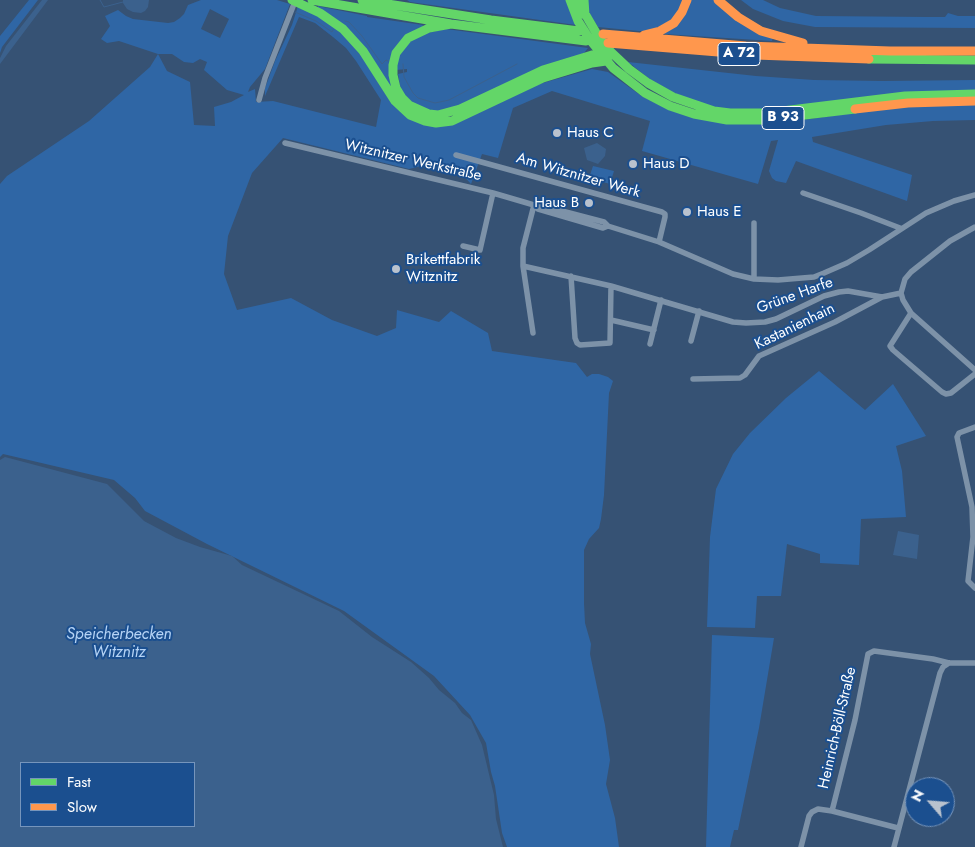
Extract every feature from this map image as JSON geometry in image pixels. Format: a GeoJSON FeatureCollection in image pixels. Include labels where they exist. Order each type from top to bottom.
{"type":"FeatureCollection","features":[{"type":"Feature","properties":{"kind":"main road"},"geometry":{"type":"LineString","coordinates":[[312,0],[452,24],[586,41]]}},
{"type":"Feature","properties":{"kind":"main road"},"geometry":{"type":"LineString","coordinates":[[362,0],[490,20],[579,31]]}},
{"type":"Feature","properties":{"kind":"main road","name":"B 93"},"geometry":{"type":"LineString","coordinates":[[570,0],[575,14],[600,57],[635,86],[657,100],[694,114],[727,120],[764,120],[908,103],[975,101]]}},
{"type":"Feature","properties":{"kind":"main road","name":"B 93"},"geometry":{"type":"LineString","coordinates":[[578,0],[585,16],[598,36],[638,76],[661,91],[698,106],[721,112],[766,113],[906,96],[975,94]]}},
{"type":"Feature","properties":{"kind":"main road"},"geometry":{"type":"LineString","coordinates":[[584,0],[585,16]]}},
{"type":"Feature","properties":{"kind":"main road"},"geometry":{"type":"LineString","coordinates":[[633,37],[660,31],[674,23],[682,12],[687,0]]}},
{"type":"Feature","properties":{"kind":"main road"},"geometry":{"type":"LineString","coordinates":[[718,0],[738,17],[761,31],[793,41],[823,45],[836,49]]}},
{"type":"Feature","properties":{"kind":"main road"},"geometry":{"type":"LineString","coordinates":[[295,2],[330,18],[349,34],[363,51],[395,102],[410,116],[425,122],[452,121],[543,78],[592,63],[610,48]]}},
{"type":"Feature","properties":{"kind":"main road"},"geometry":{"type":"LineString","coordinates":[[452,24],[429,28],[408,38],[396,53],[393,65],[396,88],[409,105],[429,114],[450,113],[542,70],[600,57]]}},
{"type":"Feature","properties":{"kind":"main road","name":"A 72"},"geometry":{"type":"LineString","coordinates":[[603,34],[746,46],[975,51]]}},
{"type":"Feature","properties":{"kind":"main road","name":"A 72"},"geometry":{"type":"LineString","coordinates":[[610,48],[870,60],[975,60]]}},
{"type":"Feature","properties":{"kind":"street"},"geometry":{"type":"LineString","coordinates":[[259,100],[265,78],[295,2]]}},
{"type":"Feature","properties":{"kind":"street","name":"Witznitzer Werkstraße"},"geometry":{"type":"LineString","coordinates":[[286,143],[494,193],[604,222],[608,226],[659,242],[716,267],[754,279],[800,279],[824,273],[854,258],[900,228],[936,208],[975,195]]}},
{"type":"Feature","properties":{"kind":"street","name":"Am Witznitzer Werk"},"geometry":{"type":"LineString","coordinates":[[456,155],[662,212],[665,214],[659,242]]}},
{"type":"Feature","properties":{"kind":"street"},"geometry":{"type":"LineString","coordinates":[[464,246],[480,250],[494,193]]}},
{"type":"Feature","properties":{"kind":"street"},"geometry":{"type":"LineString","coordinates":[[802,193],[862,212],[900,228]]}},
{"type":"Feature","properties":{"kind":"street"},"geometry":{"type":"LineString","coordinates":[[533,333],[522,266],[523,248],[534,205]]}},
{"type":"Feature","properties":{"kind":"street"},"geometry":{"type":"LineString","coordinates":[[754,223],[754,279]]}},
{"type":"Feature","properties":{"kind":"street"},"geometry":{"type":"LineString","coordinates":[[975,227],[950,240],[911,272],[904,279],[901,293],[910,313],[975,370]]}},
{"type":"Feature","properties":{"kind":"street","name":"Grüne Harfe"},"geometry":{"type":"LineString","coordinates":[[522,266],[611,286],[733,322],[755,324],[776,319],[818,299],[839,292],[848,291],[882,297],[901,293]]}},
{"type":"Feature","properties":{"kind":"street"},"geometry":{"type":"LineString","coordinates":[[571,276],[575,338],[576,343],[580,346],[610,343],[611,286]]}},
{"type":"Feature","properties":{"kind":"street","name":"Kastanienhain"},"geometry":{"type":"LineString","coordinates":[[693,379],[740,378],[745,375],[754,361],[763,354],[835,322],[882,297]]}},
{"type":"Feature","properties":{"kind":"street"},"geometry":{"type":"LineString","coordinates":[[650,344],[661,300]]}},
{"type":"Feature","properties":{"kind":"street"},"geometry":{"type":"LineString","coordinates":[[691,341],[699,311]]}},
{"type":"Feature","properties":{"kind":"street"},"geometry":{"type":"LineString","coordinates":[[910,313],[890,346],[893,350],[946,394],[951,393],[975,374]]}},
{"type":"Feature","properties":{"kind":"street"},"geometry":{"type":"LineString","coordinates":[[611,320],[654,330]]}},
{"type":"Feature","properties":{"kind":"street"},"geometry":{"type":"LineString","coordinates":[[975,427],[959,433],[957,437],[974,523],[968,581],[975,588]]}},
{"type":"Feature","properties":{"kind":"street","name":"Heinrich-Böll-Straße"},"geometry":{"type":"LineString","coordinates":[[832,811],[855,720],[867,657],[870,652],[876,651],[949,663]]}},
{"type":"Feature","properties":{"kind":"street"},"geometry":{"type":"LineString","coordinates":[[894,847],[940,673],[943,667],[949,663],[975,663]]}},
{"type":"Feature","properties":{"kind":"street","name":"Heinrich-Böll-Straße"},"geometry":{"type":"LineString","coordinates":[[801,847],[812,812],[818,809],[898,828]]}},
{"type":"Feature","properties":{"kind":"shaded area"},"geometry":{"type":"Polygon","coordinates":[[[29,0],[38,0],[2,47],[0,53],[0,36],[29,0]]]}},
{"type":"Feature","properties":{"kind":"shaded area"},"geometry":{"type":"Polygon","coordinates":[[[201,0],[277,0],[290,4],[265,69],[248,92],[255,89],[256,102],[273,101],[376,127],[381,100],[356,61],[346,48],[315,23],[299,17],[265,96],[265,88],[292,25],[298,6],[322,17],[346,36],[412,120],[592,69],[608,72],[643,97],[672,111],[734,124],[795,121],[897,107],[975,104],[975,120],[886,125],[812,137],[813,142],[912,175],[907,201],[796,161],[786,183],[776,181],[772,178],[769,171],[778,140],[771,141],[758,184],[642,151],[650,121],[552,91],[513,108],[498,158],[482,154],[471,184],[459,171],[429,164],[409,169],[283,138],[252,173],[228,236],[224,274],[237,310],[291,298],[332,320],[377,336],[396,328],[397,310],[439,322],[451,311],[488,333],[492,351],[576,363],[587,377],[592,374],[599,374],[613,381],[609,393],[601,519],[599,528],[589,539],[584,550],[584,603],[585,623],[591,644],[590,654],[605,725],[610,760],[606,784],[615,818],[619,847],[507,847],[502,833],[486,743],[470,715],[434,676],[344,611],[207,544],[145,511],[135,498],[114,480],[3,454],[0,457],[0,184],[7,176],[89,121],[150,67],[158,54],[119,41],[107,43],[101,39],[110,26],[105,16],[118,10],[133,19],[168,23],[180,18],[188,5],[201,0]],[[210,9],[201,29],[220,38],[229,19],[210,9]],[[158,54],[167,71],[190,82],[194,125],[215,126],[214,107],[231,102],[244,95],[227,90],[204,70],[207,62],[200,59],[193,63],[184,62],[172,54],[158,54]]]}},
{"type":"Feature","properties":{"kind":"shaded area"},"geometry":{"type":"Polygon","coordinates":[[[407,0],[566,0],[576,25],[410,2],[407,0]]]}},
{"type":"Feature","properties":{"kind":"shaded area"},"geometry":{"type":"Polygon","coordinates":[[[587,0],[684,0],[676,18],[650,31],[639,31],[598,27],[588,11],[587,0]]]}},
{"type":"Feature","properties":{"kind":"shaded area"},"geometry":{"type":"Polygon","coordinates":[[[689,0],[714,0],[773,38],[772,41],[664,34],[689,0]]]}},
{"type":"Feature","properties":{"kind":"shaded area"},"geometry":{"type":"Polygon","coordinates":[[[741,0],[763,0],[780,8],[816,16],[945,17],[948,13],[958,16],[975,16],[975,28],[815,27],[783,21],[753,9],[741,0]]]}},
{"type":"Feature","properties":{"kind":"shaded area"},"geometry":{"type":"Polygon","coordinates":[[[318,6],[367,17],[423,25],[406,36],[399,44],[393,57],[390,72],[394,89],[401,101],[413,111],[427,116],[442,117],[461,112],[545,72],[537,78],[462,114],[439,120],[421,118],[398,103],[363,48],[348,30],[338,21],[318,9],[318,6]]]}},
{"type":"Feature","properties":{"kind":"shaded area"},"geometry":{"type":"Polygon","coordinates":[[[446,29],[588,48],[584,53],[464,105],[439,112],[417,107],[401,91],[398,74],[407,72],[407,69],[396,70],[397,58],[413,36],[446,29]]]}},
{"type":"Feature","properties":{"kind":"shaded area"},"geometry":{"type":"Polygon","coordinates":[[[628,62],[756,76],[814,80],[975,80],[975,91],[782,109],[721,109],[697,103],[678,95],[651,80],[628,62]]]}},
{"type":"Feature","properties":{"kind":"shaded area"},"geometry":{"type":"Polygon","coordinates":[[[593,166],[614,171],[610,184],[589,178],[593,166]]]}},
{"type":"Feature","properties":{"kind":"shaded area"},"geometry":{"type":"Polygon","coordinates":[[[819,371],[865,410],[893,384],[926,436],[896,446],[902,471],[906,517],[861,519],[859,565],[820,563],[820,554],[787,544],[781,596],[757,596],[755,628],[707,627],[710,537],[716,489],[733,454],[750,433],[786,398],[819,371]]]}},
{"type":"Feature","properties":{"kind":"shaded area"},"geometry":{"type":"Polygon","coordinates":[[[712,635],[774,638],[759,728],[738,830],[734,830],[730,847],[706,847],[712,635]]]}},
{"type":"Feature","properties":{"kind":"water"},"geometry":{"type":"Polygon","coordinates":[[[42,0],[48,0],[0,64],[0,58],[6,46],[42,0]]]}},
{"type":"Feature","properties":{"kind":"water"},"geometry":{"type":"Polygon","coordinates":[[[123,0],[149,0],[148,7],[141,13],[127,9],[123,0]]]}},
{"type":"Feature","properties":{"kind":"water"},"geometry":{"type":"Polygon","coordinates":[[[597,143],[606,149],[605,156],[598,164],[587,160],[584,148],[597,143]]]}},
{"type":"Feature","properties":{"kind":"water","name":"Speicherbecken Witznitz"},"geometry":{"type":"Polygon","coordinates":[[[5,457],[107,484],[144,521],[176,538],[232,556],[242,565],[339,611],[372,637],[411,662],[471,720],[482,745],[494,795],[496,819],[503,847],[0,847],[0,460],[5,457]]]}},
{"type":"Feature","properties":{"kind":"water"},"geometry":{"type":"Polygon","coordinates":[[[898,531],[919,535],[917,559],[893,555],[898,531]]]}},
{"type":"Feature","properties":{"kind":"waterway"},"geometry":{"type":"LineString","coordinates":[[100,0],[104,7],[123,2]]}},
{"type":"Feature","properties":{"kind":"waterway"},"geometry":{"type":"LineString","coordinates":[[295,12],[316,21],[332,32],[333,30]]}},
{"type":"Feature","properties":{"kind":"waterway"},"geometry":{"type":"LineString","coordinates":[[345,21],[349,22],[362,36],[382,64],[386,60],[388,61]]}},
{"type":"Feature","properties":{"kind":"waterway"},"geometry":{"type":"LineString","coordinates":[[403,64],[404,77],[413,93],[418,98],[435,103],[449,100],[517,64]]}},
{"type":"Feature","properties":{"kind":"traffic: fast"},"geometry":{"type":"LineString","coordinates":[[292,0],[320,13],[343,29],[363,51],[395,101],[410,115],[436,123],[452,121],[543,78],[592,63],[606,61],[611,52]]}},
{"type":"Feature","properties":{"kind":"traffic: fast"},"geometry":{"type":"LineString","coordinates":[[312,0],[451,24],[586,41]]}},
{"type":"Feature","properties":{"kind":"traffic: fast"},"geometry":{"type":"LineString","coordinates":[[362,0],[491,20],[579,31]]}},
{"type":"Feature","properties":{"kind":"traffic: fast"},"geometry":{"type":"LineString","coordinates":[[570,0],[578,21],[590,40],[613,68],[645,93],[670,106],[694,114],[727,120],[763,120],[855,109]]}},
{"type":"Feature","properties":{"kind":"traffic: fast"},"geometry":{"type":"LineString","coordinates":[[577,0],[598,36],[629,69],[648,83],[673,97],[714,111],[766,113],[905,96],[975,94]]}},
{"type":"Feature","properties":{"kind":"traffic: fast"},"geometry":{"type":"LineString","coordinates":[[584,0],[585,15]]}},
{"type":"Feature","properties":{"kind":"traffic: fast"},"geometry":{"type":"LineString","coordinates":[[451,24],[429,28],[408,38],[396,53],[393,65],[396,88],[402,98],[409,105],[429,114],[438,115],[460,109],[543,70],[592,55],[611,52]]}},
{"type":"Feature","properties":{"kind":"traffic: fast"},"geometry":{"type":"LineString","coordinates":[[869,59],[975,60]]}},
{"type":"Feature","properties":{"kind":"traffic: slow"},"geometry":{"type":"LineString","coordinates":[[644,35],[660,31],[674,23],[682,12],[687,0]]}},
{"type":"Feature","properties":{"kind":"traffic: slow"},"geometry":{"type":"LineString","coordinates":[[718,0],[738,17],[761,31],[803,43]]}},
{"type":"Feature","properties":{"kind":"traffic: slow"},"geometry":{"type":"LineString","coordinates":[[603,34],[746,46],[890,51],[975,51]]}},
{"type":"Feature","properties":{"kind":"traffic: slow"},"geometry":{"type":"LineString","coordinates":[[608,43],[755,55],[869,59]]}},
{"type":"Feature","properties":{"kind":"traffic: slow"},"geometry":{"type":"LineString","coordinates":[[855,109],[908,103],[975,101]]}},
{"type":"Feature","properties":{"kind":"place","name":"Haus C"},"geometry":{"type":"Point","coordinates":[557,133]}},
{"type":"Feature","properties":{"kind":"place","name":"Haus D"},"geometry":{"type":"Point","coordinates":[633,164]}},
{"type":"Feature","properties":{"kind":"place","name":"Haus B"},"geometry":{"type":"Point","coordinates":[589,203]}},
{"type":"Feature","properties":{"kind":"place","name":"Haus E"},"geometry":{"type":"Point","coordinates":[687,212]}},
{"type":"Feature","properties":{"kind":"place","name":"Brikettfabrik Witznitz"},"geometry":{"type":"Point","coordinates":[396,269]}}]}
